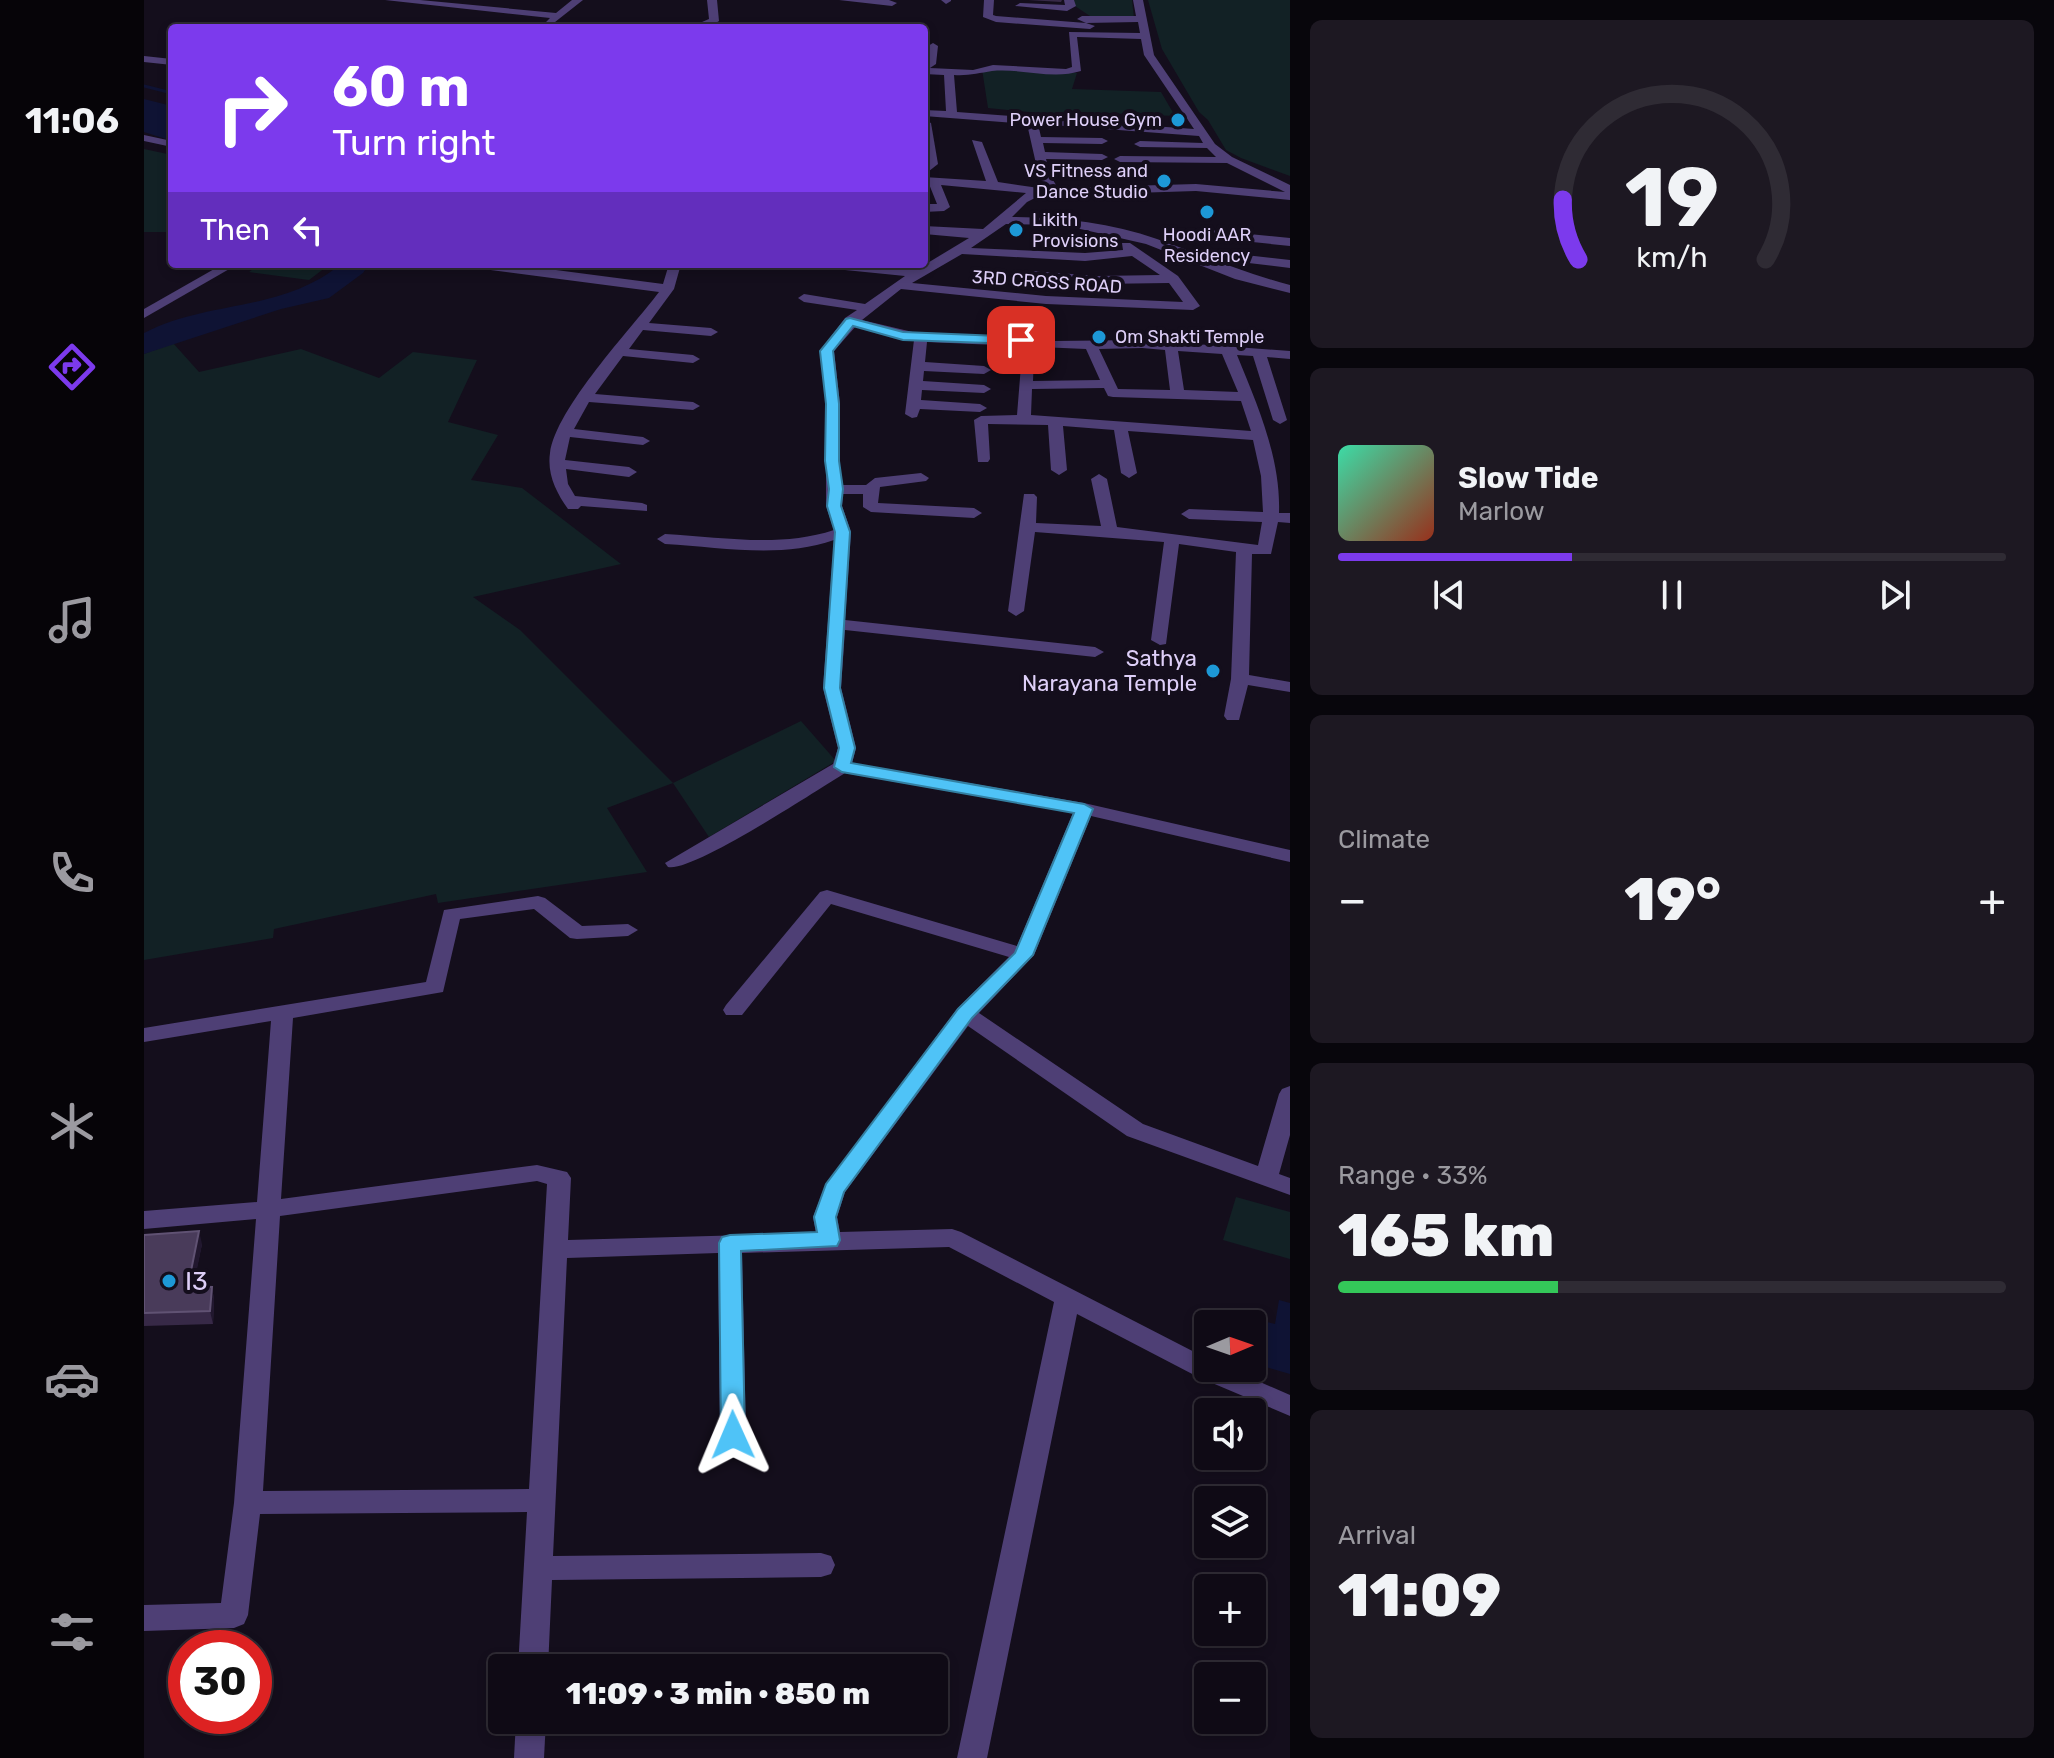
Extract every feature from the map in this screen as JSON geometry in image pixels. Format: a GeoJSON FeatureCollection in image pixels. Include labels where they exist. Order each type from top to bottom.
{"type":"FeatureCollection","features":[{"type":"Feature","properties":{"kind":"street"},"geometry":{"type":"LineString","coordinates":[[390,0],[558,16]]}},
{"type":"Feature","properties":{"kind":"street"},"geometry":{"type":"LineString","coordinates":[[548,24],[578,0]]}},
{"type":"Feature","properties":{"kind":"street"},"geometry":{"type":"LineString","coordinates":[[709,24],[714,21],[712,0]]}},
{"type":"Feature","properties":{"kind":"street"},"geometry":{"type":"LineString","coordinates":[[844,0],[892,1],[888,16]]}},
{"type":"Feature","properties":{"kind":"street"},"geometry":{"type":"LineString","coordinates":[[989,0],[988,17],[1074,23],[1103,31]]}},
{"type":"Feature","properties":{"kind":"street"},"geometry":{"type":"LineString","coordinates":[[1006,9],[1067,8],[1071,6],[1069,0]]}},
{"type":"Feature","properties":{"kind":"street"},"geometry":{"type":"LineString","coordinates":[[1138,0],[1149,55],[1216,153],[1279,180],[1290,193]]}},
{"type":"Feature","properties":{"kind":"street"},"geometry":{"type":"LineString","coordinates":[[1020,7],[1144,27]]}},
{"type":"Feature","properties":{"kind":"street"},"geometry":{"type":"LineString","coordinates":[[928,69],[973,73],[987,63],[1074,71],[1077,69],[1072,34],[1144,27]]}},
{"type":"Feature","properties":{"kind":"street"},"geometry":{"type":"LineString","coordinates":[[928,66],[933,46]]}},
{"type":"Feature","properties":{"kind":"street"},"geometry":{"type":"LineString","coordinates":[[144,59],[168,62]]}},
{"type":"Feature","properties":{"kind":"street"},"geometry":{"type":"LineString","coordinates":[[949,74],[952,115]]}},
{"type":"Feature","properties":{"kind":"street"},"geometry":{"type":"LineString","coordinates":[[928,118],[952,115],[1204,133]]}},
{"type":"Feature","properties":{"kind":"street"},"geometry":{"type":"LineString","coordinates":[[1032,121],[1045,177],[1054,192]]}},
{"type":"Feature","properties":{"kind":"street"},"geometry":{"type":"LineString","coordinates":[[144,138],[168,143]]}},
{"type":"Feature","properties":{"kind":"street"},"geometry":{"type":"LineString","coordinates":[[928,138],[932,164],[928,168]]}},
{"type":"Feature","properties":{"kind":"street"},"geometry":{"type":"LineString","coordinates":[[1035,140],[1102,141]]}},
{"type":"Feature","properties":{"kind":"street"},"geometry":{"type":"LineString","coordinates":[[976,142],[994,186]]}},
{"type":"Feature","properties":{"kind":"street"},"geometry":{"type":"LineString","coordinates":[[1140,144],[1211,146]]}},
{"type":"Feature","properties":{"kind":"street"},"geometry":{"type":"LineString","coordinates":[[144,147],[168,151]]}},
{"type":"Feature","properties":{"kind":"street"},"geometry":{"type":"LineString","coordinates":[[1039,155],[1102,157]]}},
{"type":"Feature","properties":{"kind":"street"},"geometry":{"type":"LineString","coordinates":[[1120,159],[1232,160]]}},
{"type":"Feature","properties":{"kind":"street"},"geometry":{"type":"LineString","coordinates":[[1020,188],[1023,179],[1045,177]]}},
{"type":"Feature","properties":{"kind":"street"},"geometry":{"type":"LineString","coordinates":[[929,181],[1020,188],[1038,193]]}},
{"type":"Feature","properties":{"kind":"street"},"geometry":{"type":"LineString","coordinates":[[928,208],[944,207],[929,181]]}},
{"type":"Feature","properties":{"kind":"street"},"geometry":{"type":"LineString","coordinates":[[842,767],[847,748],[832,688],[843,532],[834,506],[833,404],[827,351],[850,321],[899,285],[963,251],[1023,197],[1038,193],[1142,187],[1290,193]]}},
{"type":"Feature","properties":{"kind":"street"},"geometry":{"type":"LineString","coordinates":[[1001,220],[1063,221],[1150,241],[1239,276],[1290,289]]}},
{"type":"Feature","properties":{"kind":"street"},"geometry":{"type":"LineString","coordinates":[[928,230],[982,233]]}},
{"type":"Feature","properties":{"kind":"street"},"geometry":{"type":"LineString","coordinates":[[1110,234],[1173,279]]}},
{"type":"Feature","properties":{"kind":"street"},"geometry":{"type":"LineString","coordinates":[[1208,234],[1290,242]]}},
{"type":"Feature","properties":{"kind":"street"},"geometry":{"type":"LineString","coordinates":[[963,251],[1085,257],[1136,252]]}},
{"type":"Feature","properties":{"kind":"street"},"geometry":{"type":"LineString","coordinates":[[1210,255],[1290,264]]}},
{"type":"Feature","properties":{"kind":"street"},"geometry":{"type":"LineString","coordinates":[[144,314],[225,268]]}},
{"type":"Feature","properties":{"kind":"street"},"geometry":{"type":"LineString","coordinates":[[512,268],[668,289]]}},
{"type":"Feature","properties":{"kind":"street"},"geometry":{"type":"LineString","coordinates":[[642,508],[571,503],[560,484],[557,455],[565,432],[585,397],[668,289],[674,268]]}},
{"type":"Feature","properties":{"kind":"street"},"geometry":{"type":"LineString","coordinates":[[863,268],[919,274]]}},
{"type":"Feature","properties":{"kind":"street"},"geometry":{"type":"LineString","coordinates":[[1032,275],[1098,280],[1173,279]]}},
{"type":"Feature","properties":{"kind":"street","name":"3RD CROSS ROAD"},"geometry":{"type":"LineString","coordinates":[[899,285],[977,296],[1104,305],[1193,306],[1173,279]]}},
{"type":"Feature","properties":{"kind":"street"},"geometry":{"type":"LineString","coordinates":[[804,298],[867,308]]}},
{"type":"Feature","properties":{"kind":"street"},"geometry":{"type":"LineString","coordinates":[[850,321],[921,338],[1171,347],[1290,355]]}},
{"type":"Feature","properties":{"kind":"street"},"geometry":{"type":"LineString","coordinates":[[639,326],[711,332]]}},
{"type":"Feature","properties":{"kind":"street"},"geometry":{"type":"LineString","coordinates":[[921,338],[913,409],[980,408]]}},
{"type":"Feature","properties":{"kind":"street"},"geometry":{"type":"LineString","coordinates":[[1091,345],[1113,393],[1247,397]]}},
{"type":"Feature","properties":{"kind":"street"},"geometry":{"type":"LineString","coordinates":[[1171,347],[1178,394]]}},
{"type":"Feature","properties":{"kind":"street"},"geometry":{"type":"LineString","coordinates":[[1028,525],[1265,551],[1271,517],[1271,493],[1247,397],[1228,351]]}},
{"type":"Feature","properties":{"kind":"street"},"geometry":{"type":"LineString","coordinates":[[619,352],[693,359]]}},
{"type":"Feature","properties":{"kind":"street"},"geometry":{"type":"LineString","coordinates":[[1259,353],[1280,420]]}},
{"type":"Feature","properties":{"kind":"street"},"geometry":{"type":"LineString","coordinates":[[1024,419],[1027,356]]}},
{"type":"Feature","properties":{"kind":"street"},"geometry":{"type":"LineString","coordinates":[[916,366],[984,370]]}},
{"type":"Feature","properties":{"kind":"street"},"geometry":{"type":"LineString","coordinates":[[1026,385],[1109,384]]}},
{"type":"Feature","properties":{"kind":"street"},"geometry":{"type":"LineString","coordinates":[[915,385],[984,389]]}},
{"type":"Feature","properties":{"kind":"street"},"geometry":{"type":"LineString","coordinates":[[585,397],[693,406]]}},
{"type":"Feature","properties":{"kind":"street"},"geometry":{"type":"LineString","coordinates":[[983,459],[981,420],[1055,420],[1258,436]]}},
{"type":"Feature","properties":{"kind":"street"},"geometry":{"type":"LineString","coordinates":[[1055,420],[1059,470]]}},
{"type":"Feature","properties":{"kind":"street"},"geometry":{"type":"LineString","coordinates":[[1120,425],[1129,473]]}},
{"type":"Feature","properties":{"kind":"street"},"geometry":{"type":"LineString","coordinates":[[565,432],[643,441]]}},
{"type":"Feature","properties":{"kind":"street"},"geometry":{"type":"LineString","coordinates":[[558,464],[629,472]]}},
{"type":"Feature","properties":{"kind":"street"},"geometry":{"type":"LineString","coordinates":[[921,478],[875,483],[870,490],[871,507],[974,513]]}},
{"type":"Feature","properties":{"kind":"street"},"geometry":{"type":"LineString","coordinates":[[1099,479],[1110,532]]}},
{"type":"Feature","properties":{"kind":"street"},"geometry":{"type":"LineString","coordinates":[[836,489],[870,490]]}},
{"type":"Feature","properties":{"kind":"street"},"geometry":{"type":"LineString","coordinates":[[1271,493],[1290,493]]}},
{"type":"Feature","properties":{"kind":"street"},"geometry":{"type":"LineString","coordinates":[[1016,611],[1029,497]]}},
{"type":"Feature","properties":{"kind":"street"},"geometry":{"type":"LineString","coordinates":[[1189,514],[1290,518]]}},
{"type":"Feature","properties":{"kind":"street"},"geometry":{"type":"LineString","coordinates":[[665,539],[792,546],[821,541],[843,532]]}},
{"type":"Feature","properties":{"kind":"street"},"geometry":{"type":"LineString","coordinates":[[1160,640],[1172,539]]}},
{"type":"Feature","properties":{"kind":"street"},"geometry":{"type":"LineString","coordinates":[[1233,716],[1240,679],[1244,549]]}},
{"type":"Feature","properties":{"kind":"street"},"geometry":{"type":"LineString","coordinates":[[838,624],[1095,652]]}},
{"type":"Feature","properties":{"kind":"street"},"geometry":{"type":"LineString","coordinates":[[1240,679],[1290,687]]}},
{"type":"Feature","properties":{"kind":"street"},"geometry":{"type":"LineString","coordinates":[[675,863],[731,834],[842,767],[1084,809],[1290,856]]}},
{"type":"Feature","properties":{"kind":"street"},"geometry":{"type":"LineString","coordinates":[[829,1240],[825,1217],[834,1190],[965,1014],[1024,955],[1084,809]]}},
{"type":"Feature","properties":{"kind":"street"},"geometry":{"type":"LineString","coordinates":[[734,1010],[827,896],[1024,955]]}},
{"type":"Feature","properties":{"kind":"street"},"geometry":{"type":"LineString","coordinates":[[144,1035],[435,987],[451,914],[538,902],[577,933],[628,930]]}},
{"type":"Feature","properties":{"kind":"street"},"geometry":{"type":"LineString","coordinates":[[144,1618],[234,1615],[248,1503],[271,1209],[282,1014]]}},
{"type":"Feature","properties":{"kind":"street"},"geometry":{"type":"LineString","coordinates":[[965,1014],[1135,1130],[1290,1187]]}},
{"type":"Feature","properties":{"kind":"street"},"geometry":{"type":"LineString","coordinates":[[1266,1179],[1290,1094]]}},
{"type":"Feature","properties":{"kind":"street"},"geometry":{"type":"LineString","coordinates":[[144,1220],[271,1209],[537,1173],[559,1178],[534,1654]]}},
{"type":"Feature","properties":{"kind":"street"},"geometry":{"type":"LineString","coordinates":[[555,1249],[952,1238],[1207,1370],[1290,1406]]}},
{"type":"Feature","properties":{"kind":"street"},"geometry":{"type":"LineString","coordinates":[[730,1243],[733,1435]]}},
{"type":"Feature","properties":{"kind":"street"},"geometry":{"type":"LineString","coordinates":[[972,1758],[1067,1299]]}},
{"type":"Feature","properties":{"kind":"street"},"geometry":{"type":"LineString","coordinates":[[248,1503],[540,1500]]}},
{"type":"Feature","properties":{"kind":"street"},"geometry":{"type":"LineString","coordinates":[[537,1568],[821,1565]]}},
{"type":"Feature","properties":{"kind":"street"},"geometry":{"type":"LineString","coordinates":[[529,1758],[530,1734]]}},
{"type":"Feature","properties":{"kind":"shaded area"},"geometry":{"type":"Polygon","coordinates":[[[1074,0],[1132,0],[1134,18],[1090,16],[1075,6],[1074,0]]]}},
{"type":"Feature","properties":{"kind":"shaded area"},"geometry":{"type":"Polygon","coordinates":[[[1148,0],[1290,0],[1290,176],[1226,150],[1208,120],[1199,112],[1162,49],[1148,0]]]}},
{"type":"Feature","properties":{"kind":"shaded area"},"geometry":{"type":"Polygon","coordinates":[[[982,69],[1077,73],[1072,89],[1161,92],[1175,116],[1078,112],[1080,123],[1048,114],[988,108],[982,69]]]}},
{"type":"Feature","properties":{"kind":"shaded area"},"geometry":{"type":"Polygon","coordinates":[[[144,99],[168,105],[168,140],[144,132],[144,99]]]}},
{"type":"Feature","properties":{"kind":"shaded area"},"geometry":{"type":"Polygon","coordinates":[[[144,149],[168,154],[168,232],[144,232],[144,149]]]}},
{"type":"Feature","properties":{"kind":"shaded area"},"geometry":{"type":"Polygon","coordinates":[[[254,268],[325,268],[309,280],[249,272],[254,268]]]}},
{"type":"Feature","properties":{"kind":"shaded area"},"geometry":{"type":"Polygon","coordinates":[[[335,268],[366,268],[329,298],[281,309],[144,354],[144,333],[169,322],[270,298],[318,280],[335,268]]]}},
{"type":"Feature","properties":{"kind":"shaded area"},"geometry":{"type":"Polygon","coordinates":[[[173,343],[199,372],[301,349],[379,378],[413,352],[477,360],[448,422],[498,435],[471,480],[522,488],[621,564],[473,597],[520,630],[673,783],[607,808],[647,872],[438,903],[436,894],[274,929],[273,938],[144,960],[144,354],[173,343]]]}},
{"type":"Feature","properties":{"kind":"shaded area"},"geometry":{"type":"Polygon","coordinates":[[[801,721],[836,761],[709,837],[673,783],[801,721]]]}},
{"type":"Feature","properties":{"kind":"shaded area"},"geometry":{"type":"Polygon","coordinates":[[[1236,1197],[1290,1212],[1290,1259],[1223,1240],[1236,1197]]]}},
{"type":"Feature","properties":{"kind":"shaded area"},"geometry":{"type":"Polygon","coordinates":[[[1279,1300],[1290,1303],[1290,1374],[1266,1367],[1266,1322],[1275,1324],[1279,1300]]]}},
{"type":"Feature","properties":{"kind":"building","name":"I3"},"geometry":{"type":"Polygon","coordinates":[[[199,1231],[188,1286],[212,1287],[210,1311],[144,1313],[144,1235],[199,1231]]]}},
{"type":"Feature","properties":{"kind":"waterway"},"geometry":{"type":"LineString","coordinates":[[144,86],[168,92]]}},
{"type":"Feature","properties":{"kind":"place","name":"Power House Gym"},"geometry":{"type":"Point","coordinates":[1178,120]}},
{"type":"Feature","properties":{"kind":"place","name":"VS Fitness and Dance Studio"},"geometry":{"type":"Point","coordinates":[1164,181]}},
{"type":"Feature","properties":{"kind":"place","name":"Hoodi AAR Residency"},"geometry":{"type":"Point","coordinates":[1207,212]}},
{"type":"Feature","properties":{"kind":"place","name":"Likith Provisions"},"geometry":{"type":"Point","coordinates":[1016,230]}},
{"type":"Feature","properties":{"kind":"place","name":"Om Shakti Temple"},"geometry":{"type":"Point","coordinates":[1099,337]}},
{"type":"Feature","properties":{"kind":"place","name":"Sathya Narayana Temple"},"geometry":{"type":"Point","coordinates":[1213,671]}},
{"type":"Feature","properties":{"kind":"place","name":"I3"},"geometry":{"type":"Point","coordinates":[169,1281]}},
{"type":"Feature","properties":{"kind":"route"},"geometry":{"type":"LineString","coordinates":[[733,1435],[730,1243],[829,1240],[825,1217],[834,1190],[965,1014],[1024,955],[1084,809],[842,767],[847,748],[832,688],[843,532],[834,506],[833,404],[827,351],[850,321],[903,336],[1021,340]]}}]}
